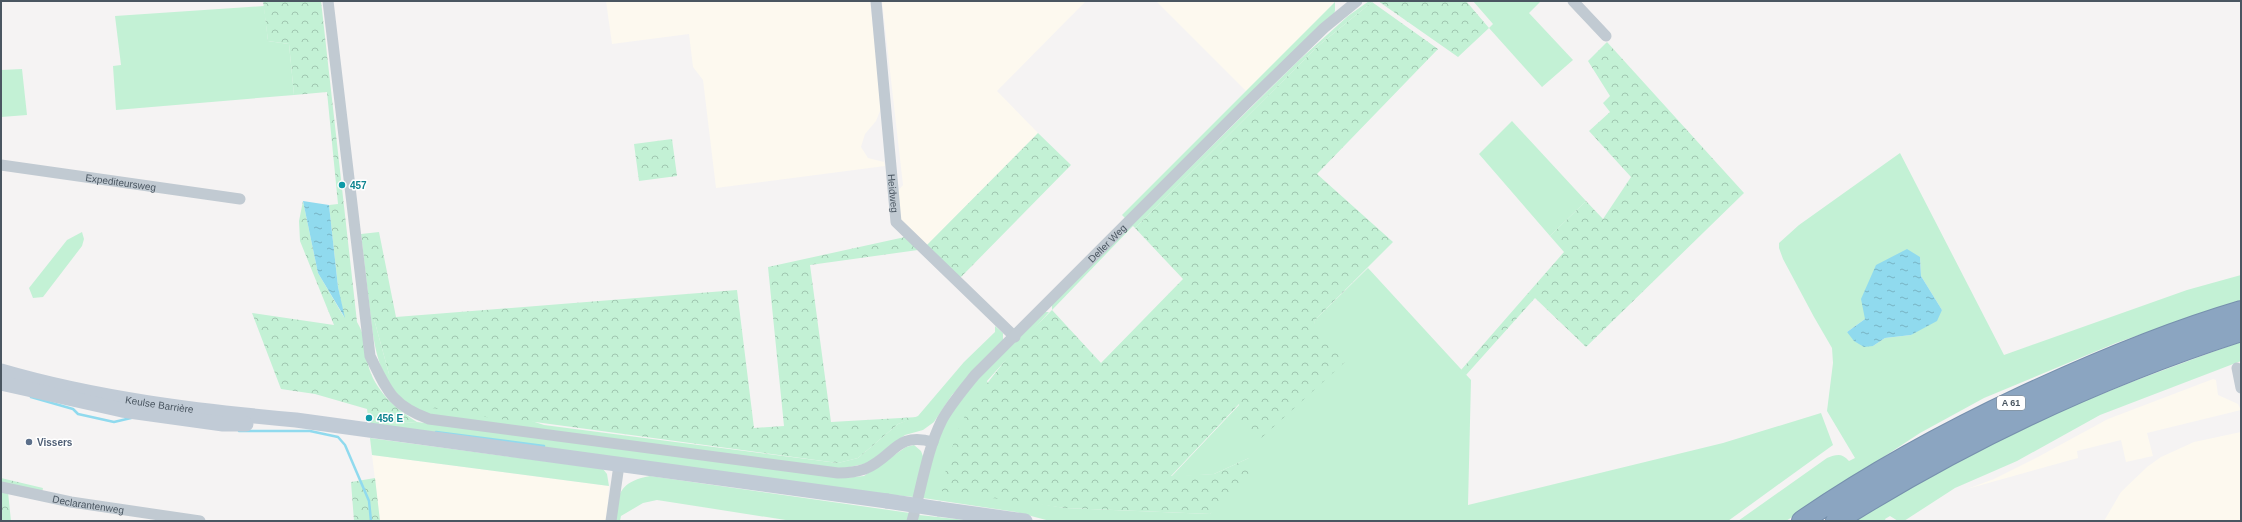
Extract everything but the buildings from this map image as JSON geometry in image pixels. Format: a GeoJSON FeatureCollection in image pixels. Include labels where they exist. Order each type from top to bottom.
{"type":"FeatureCollection","features":[{"type":"Feature","properties":{"kind":"highway","name":"A 61"},"geometry":{"type":"LineString","coordinates":[[1802,521],[1882,470],[1970,422],[2130,348],[2241,311]]}},
{"type":"Feature","properties":{"kind":"highway","name":"A 61"},"geometry":{"type":"LineString","coordinates":[[1836,521],[1893,486],[2060,399],[2164,358],[2241,331]]}},
{"type":"Feature","properties":{"kind":"main road","name":"Keulse Barrière"},"geometry":{"type":"LineString","coordinates":[[1,371],[94,394],[224,413],[370,430],[1025,521]]}},
{"type":"Feature","properties":{"kind":"main road","name":"Keulse Barrière"},"geometry":{"type":"LineString","coordinates":[[1,382],[122,410],[222,424],[298,426],[321,424]]}},
{"type":"Feature","properties":{"kind":"street"},"geometry":{"type":"LineString","coordinates":[[328,1],[370,356],[386,388],[402,407],[429,419],[838,473],[866,468],[910,438],[918,438],[933,442]]}},
{"type":"Feature","properties":{"kind":"street","name":"Heidweg"},"geometry":{"type":"LineString","coordinates":[[876,1],[896,222],[1015,337]]}},
{"type":"Feature","properties":{"kind":"street","name":"Deller Weg"},"geometry":{"type":"LineString","coordinates":[[912,521],[933,442],[942,420],[956,398],[975,375],[1015,337],[1245,105],[1324,28],[1357,1]]}},
{"type":"Feature","properties":{"kind":"street"},"geometry":{"type":"LineString","coordinates":[[1573,1],[1606,36]]}},
{"type":"Feature","properties":{"kind":"street","name":"Expediteursweg"},"geometry":{"type":"LineString","coordinates":[[1,165],[240,199]]}},
{"type":"Feature","properties":{"kind":"street"},"geometry":{"type":"LineString","coordinates":[[2237,368],[2241,388]]}},
{"type":"Feature","properties":{"kind":"street"},"geometry":{"type":"LineString","coordinates":[[611,521],[619,465]]}},
{"type":"Feature","properties":{"kind":"street","name":"Declarantenweg"},"geometry":{"type":"LineString","coordinates":[[1,487],[71,502],[200,521]]}},
{"type":"Feature","properties":{"kind":"shaded area"},"geometry":{"type":"Polygon","coordinates":[[[606,1],[870,1],[881,100],[880,111],[876,121],[865,134],[861,147],[868,158],[884,162],[885,166],[716,188],[703,80],[693,67],[689,34],[612,44],[606,1]]]}},
{"type":"Feature","properties":{"kind":"shaded area"},"geometry":{"type":"Polygon","coordinates":[[[882,1],[1086,1],[997,91],[1038,133],[927,245],[900,220],[897,192],[903,185],[882,1]]]}},
{"type":"Feature","properties":{"kind":"shaded area"},"geometry":{"type":"Polygon","coordinates":[[[1156,1],[1335,1],[1335,2],[1246,91],[1156,1]]]}},
{"type":"Feature","properties":{"kind":"shaded area"},"geometry":{"type":"Polygon","coordinates":[[[2213,379],[2216,380],[2218,395],[2238,404],[2241,410],[2147,433],[2153,456],[2126,462],[2121,440],[2077,451],[2078,458],[1967,489],[1994,479],[2108,419],[2213,379]]]}},
{"type":"Feature","properties":{"kind":"shaded area"},"geometry":{"type":"Polygon","coordinates":[[[2241,432],[2241,521],[2104,521],[2121,492],[2147,467],[2161,457],[2194,442],[2241,432]]]}},
{"type":"Feature","properties":{"kind":"shaded area"},"geometry":{"type":"Polygon","coordinates":[[[372,455],[609,486],[607,521],[380,521],[372,455]]]}},
{"type":"Feature","properties":{"kind":"green space"},"geometry":{"type":"Polygon","coordinates":[[[263,1],[321,1],[357,322],[366,348],[368,364],[375,382],[394,405],[417,422],[369,425],[367,409],[315,394],[281,389],[252,313],[334,325],[300,241],[299,221],[303,201],[318,273],[344,317],[338,287],[329,205],[338,204],[327,92],[294,95],[289,44],[268,41],[263,1]]]}},
{"type":"Feature","properties":{"kind":"green space"},"geometry":{"type":"Polygon","coordinates":[[[1369,1],[1372,2],[1318,46],[1135,228],[1133,226],[1052,310],[1052,304],[1297,62],[1348,16],[1369,1]]]}},
{"type":"Feature","properties":{"kind":"green space"},"geometry":{"type":"Polygon","coordinates":[[[1378,1],[1466,1],[1489,28],[1458,57],[1378,1]]]}},
{"type":"Feature","properties":{"kind":"green space"},"geometry":{"type":"Polygon","coordinates":[[[1473,1],[1541,1],[1529,13],[1573,60],[1542,87],[1489,28],[1493,24],[1473,1]]]}},
{"type":"Feature","properties":{"kind":"green space"},"geometry":{"type":"Polygon","coordinates":[[[1335,2],[1335,11],[1332,18],[1126,219],[1122,215],[1335,2]]]}},
{"type":"Feature","properties":{"kind":"green space"},"geometry":{"type":"Polygon","coordinates":[[[1372,2],[1438,49],[1317,174],[1393,242],[1315,320],[1314,328],[1345,362],[1258,441],[1252,438],[1244,430],[1241,421],[1239,404],[1171,476],[1214,474],[1249,458],[1251,468],[1247,477],[1210,514],[1065,508],[940,491],[956,434],[970,405],[1019,343],[1052,310],[1101,363],[1183,279],[1135,228],[1318,46],[1372,2]]]}},
{"type":"Feature","properties":{"kind":"green space"},"geometry":{"type":"Polygon","coordinates":[[[264,6],[268,41],[289,44],[294,95],[116,110],[113,66],[121,65],[115,16],[264,6]]]}},
{"type":"Feature","properties":{"kind":"green space"},"geometry":{"type":"Polygon","coordinates":[[[1607,42],[1744,193],[1586,347],[1535,298],[1466,375],[1461,370],[1564,252],[1550,236],[1586,201],[1603,219],[1631,177],[1589,131],[1610,112],[1603,103],[1610,96],[1588,61],[1607,42]]]}},
{"type":"Feature","properties":{"kind":"green space"},"geometry":{"type":"Polygon","coordinates":[[[22,69],[27,115],[1,117],[1,70],[22,69]]]}},
{"type":"Feature","properties":{"kind":"green space"},"geometry":{"type":"Polygon","coordinates":[[[1512,121],[1586,201],[1550,236],[1479,154],[1512,121]]]}},
{"type":"Feature","properties":{"kind":"green space"},"geometry":{"type":"Polygon","coordinates":[[[1038,133],[1071,165],[960,278],[927,245],[1038,133]]]}},
{"type":"Feature","properties":{"kind":"green space"},"geometry":{"type":"Polygon","coordinates":[[[672,139],[677,176],[639,181],[634,144],[672,139]]]}},
{"type":"Feature","properties":{"kind":"green space"},"geometry":{"type":"Polygon","coordinates":[[[1900,153],[2004,355],[2187,290],[2241,275],[2241,300],[2116,343],[1984,398],[1920,433],[1786,521],[1738,521],[1827,458],[1842,455],[1849,461],[1855,458],[1827,411],[1833,363],[1832,348],[1783,259],[1779,248],[1779,243],[1799,225],[1900,153]],[[1920,257],[1865,319],[1847,332],[1873,346],[1885,338],[1911,335],[1942,310],[1921,276],[1920,257]]]}},
{"type":"Feature","properties":{"kind":"green space"},"geometry":{"type":"Polygon","coordinates":[[[82,232],[84,239],[82,246],[43,297],[33,298],[29,288],[67,240],[82,232]]]}},
{"type":"Feature","properties":{"kind":"green space"},"geometry":{"type":"Polygon","coordinates":[[[379,232],[396,317],[737,290],[754,428],[784,426],[768,267],[905,237],[918,250],[810,265],[831,422],[918,417],[898,424],[858,458],[838,463],[535,422],[498,419],[426,407],[414,402],[389,374],[374,319],[371,319],[361,234],[379,232]]]}},
{"type":"Feature","properties":{"kind":"green space"},"geometry":{"type":"Polygon","coordinates":[[[1368,268],[1471,380],[1468,505],[1723,443],[1821,413],[1833,445],[1728,521],[1050,521],[1016,512],[923,498],[938,440],[946,422],[955,408],[978,379],[1045,312],[1049,312],[987,381],[1029,502],[1065,508],[1210,514],[1249,458],[1214,474],[1171,477],[1240,404],[1344,363],[1313,328],[1315,320],[1368,268]]]}},
{"type":"Feature","properties":{"kind":"green space"},"geometry":{"type":"Polygon","coordinates":[[[371,319],[374,319],[389,374],[544,425],[838,463],[858,458],[898,424],[918,416],[964,362],[995,332],[995,326],[1003,333],[1003,342],[952,395],[934,422],[923,430],[905,435],[868,463],[841,469],[434,416],[413,408],[401,397],[386,378],[378,356],[371,319]]]}},
{"type":"Feature","properties":{"kind":"green space"},"geometry":{"type":"Polygon","coordinates":[[[2241,342],[2241,361],[2100,415],[2017,461],[1955,488],[1904,521],[1898,521],[1890,516],[1885,519],[1886,521],[1856,521],[1901,492],[1947,466],[2042,419],[2091,398],[2241,342]]]}},
{"type":"Feature","properties":{"kind":"green space"},"geometry":{"type":"Polygon","coordinates":[[[417,422],[844,478],[864,476],[906,447],[914,445],[921,451],[924,459],[914,497],[830,489],[369,425],[417,422]]]}},
{"type":"Feature","properties":{"kind":"green space"},"geometry":{"type":"Polygon","coordinates":[[[370,438],[603,469],[607,474],[609,486],[372,455],[370,438]]]}},
{"type":"Feature","properties":{"kind":"green space"},"geometry":{"type":"Polygon","coordinates":[[[650,476],[910,513],[908,521],[792,521],[657,500],[643,503],[621,516],[620,521],[615,521],[617,503],[622,490],[626,485],[632,482],[650,476]]]}},
{"type":"Feature","properties":{"kind":"green space"},"geometry":{"type":"Polygon","coordinates":[[[1,478],[43,488],[42,491],[1,482],[1,478]]]}},
{"type":"Feature","properties":{"kind":"green space"},"geometry":{"type":"Polygon","coordinates":[[[375,478],[380,521],[354,521],[351,482],[375,478]]]}},
{"type":"Feature","properties":{"kind":"green space"},"geometry":{"type":"Polygon","coordinates":[[[1,491],[8,492],[11,521],[1,521],[1,491]]]}},
{"type":"Feature","properties":{"kind":"green space"},"geometry":{"type":"Polygon","coordinates":[[[919,515],[975,521],[917,521],[919,515]]]}},
{"type":"Feature","properties":{"kind":"water"},"geometry":{"type":"Polygon","coordinates":[[[303,201],[329,205],[338,287],[345,318],[318,273],[303,201]]]}},
{"type":"Feature","properties":{"kind":"water"},"geometry":{"type":"Polygon","coordinates":[[[1907,249],[1920,257],[1921,276],[1942,310],[1937,321],[1911,335],[1885,338],[1873,346],[1864,347],[1854,341],[1847,332],[1865,319],[1861,299],[1876,265],[1907,249]]]}},
{"type":"Feature","properties":{"kind":"waterway"},"geometry":{"type":"LineString","coordinates":[[31,397],[73,409],[78,414],[114,422],[131,418]]}},
{"type":"Feature","properties":{"kind":"waterway"},"geometry":{"type":"LineString","coordinates":[[239,431],[310,431],[338,437],[345,445],[369,501],[371,521]]}},
{"type":"Feature","properties":{"kind":"waterway"},"geometry":{"type":"LineString","coordinates":[[436,432],[544,446]]}},
{"type":"Feature","properties":{"kind":"place","name":"457"},"geometry":{"type":"Point","coordinates":[342,185]}},
{"type":"Feature","properties":{"kind":"place","name":"456 E"},"geometry":{"type":"Point","coordinates":[369,418]}},
{"type":"Feature","properties":{"kind":"place","name":"Vissers"},"geometry":{"type":"Point","coordinates":[29,442]}}]}
